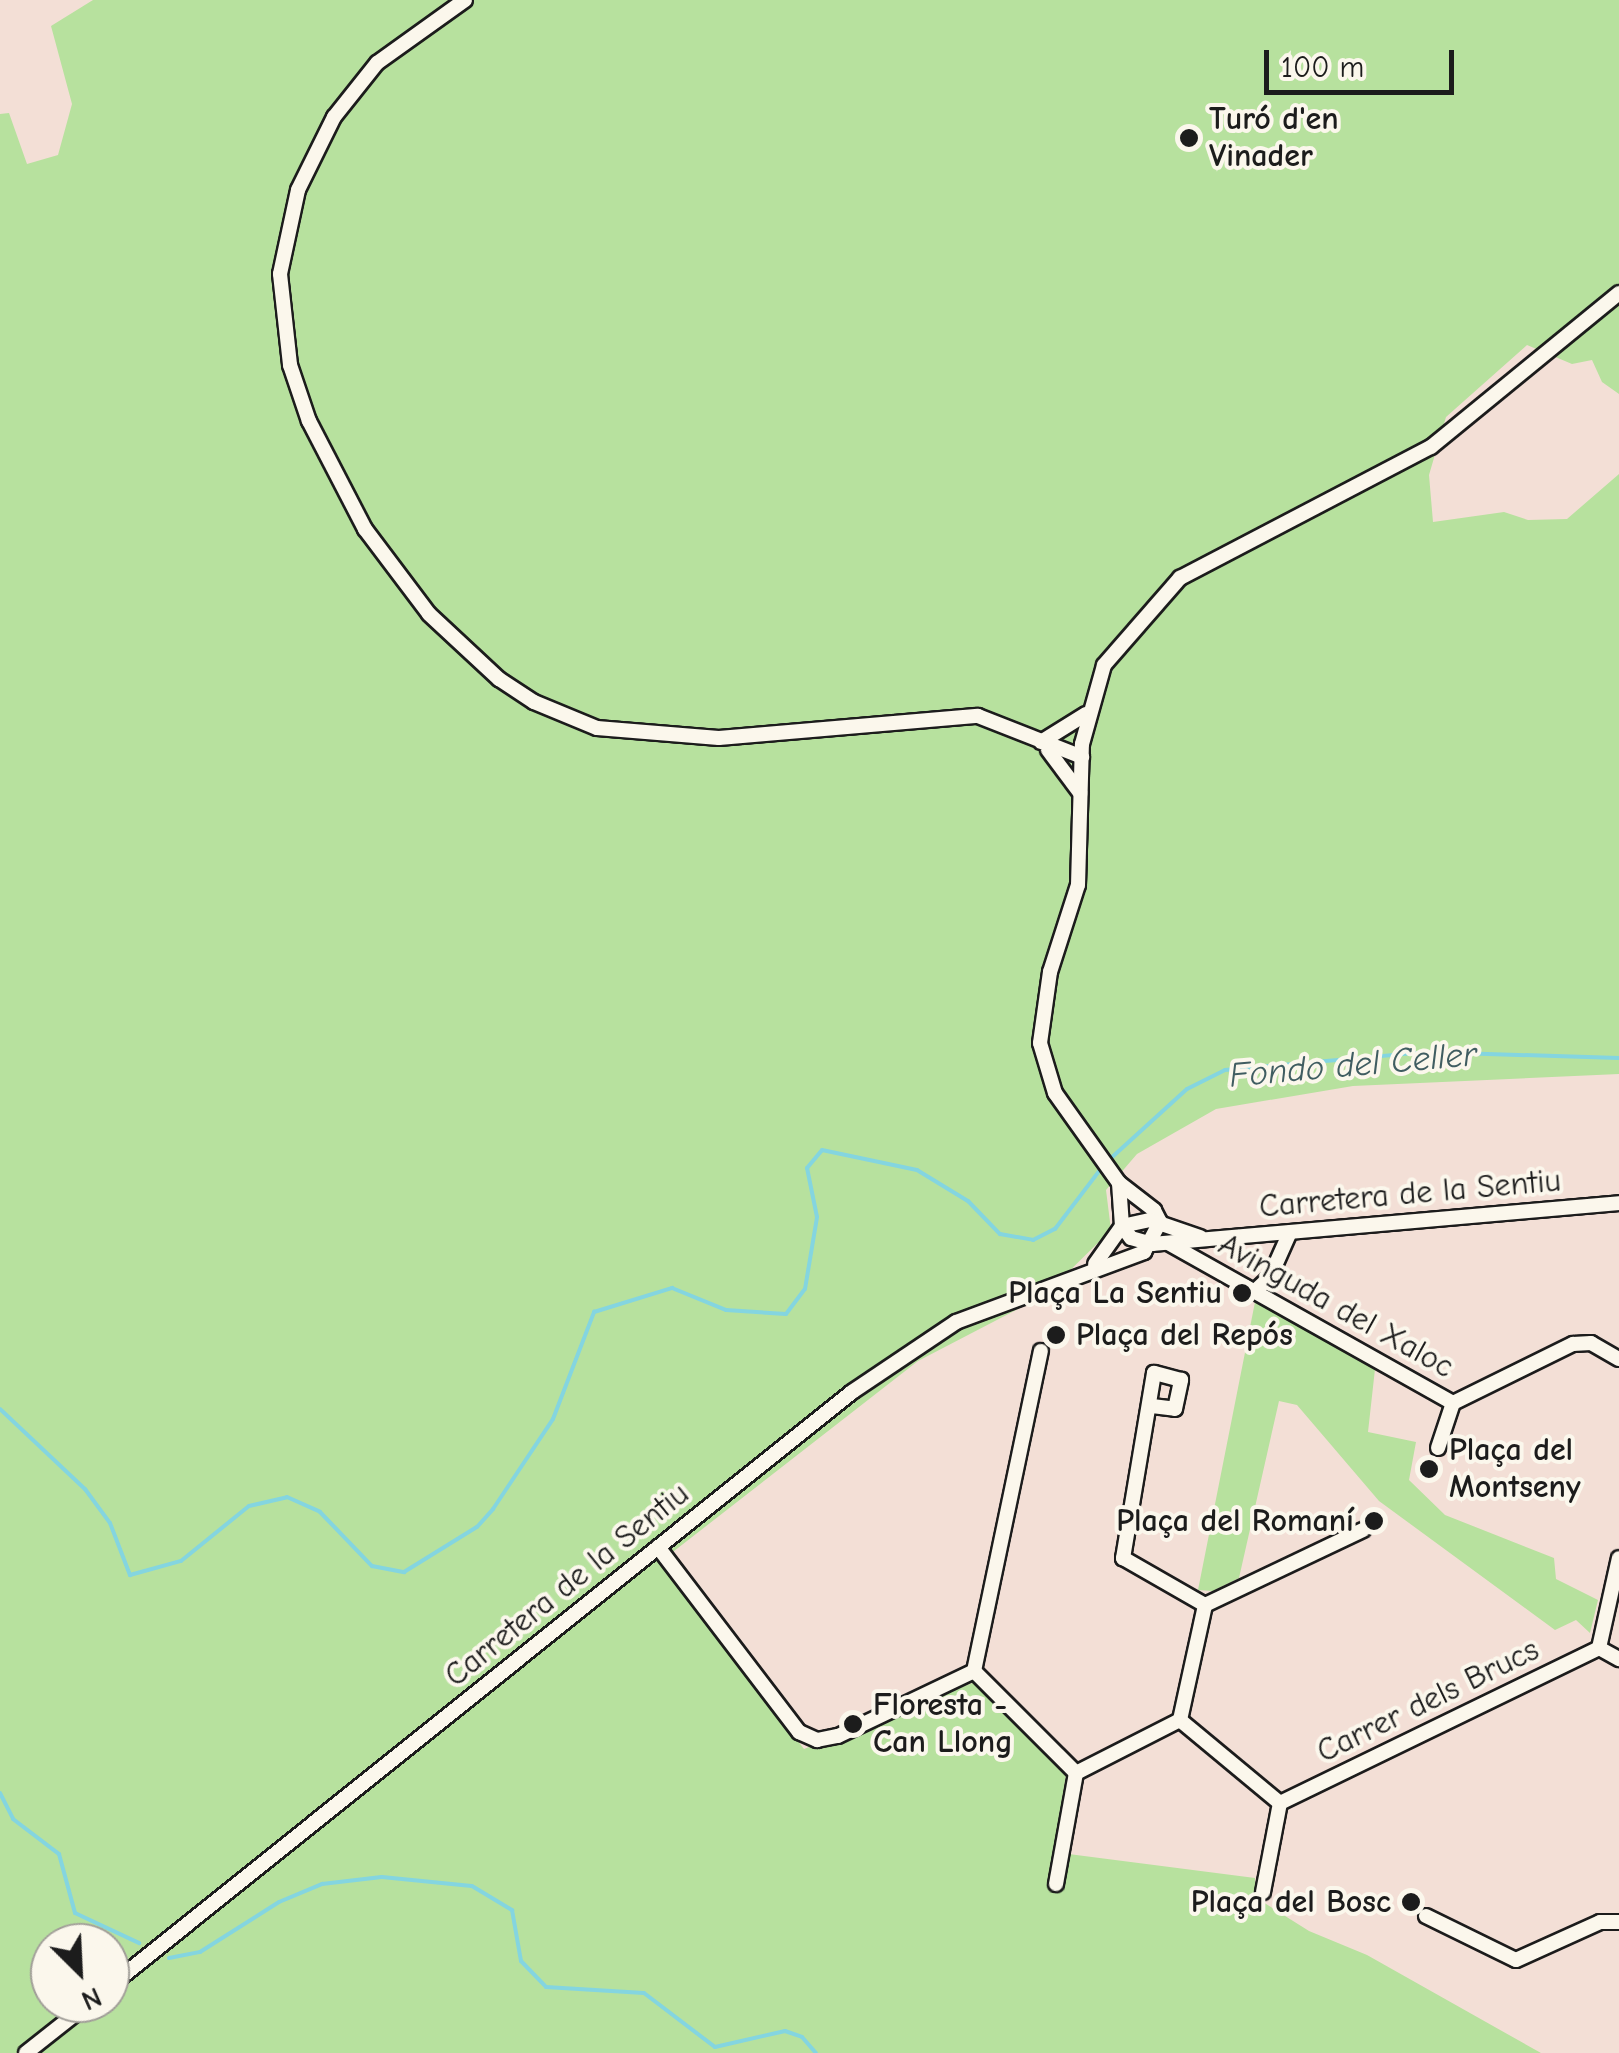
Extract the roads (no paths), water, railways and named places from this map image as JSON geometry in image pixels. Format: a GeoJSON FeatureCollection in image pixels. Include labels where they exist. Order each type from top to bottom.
{"type":"FeatureCollection","features":[{"type":"Feature","properties":{"kind":"street"},"geometry":{"type":"LineString","coordinates":[[465,0],[376,63],[334,117],[298,190],[280,274],[298,394],[384,559],[429,614],[499,679],[534,702],[597,728],[719,738],[978,716],[1041,742],[1082,750]]}},
{"type":"Feature","properties":{"kind":"street"},"geometry":{"type":"LineString","coordinates":[[1116,1178],[1122,1226],[1131,1238],[1150,1247],[1160,1222],[1154,1210],[1116,1178],[1089,1142],[1055,1092],[1040,1043],[1050,972],[1078,886],[1086,714],[1120,641],[1180,578],[1432,447],[1619,293]]}},
{"type":"Feature","properties":{"kind":"street"},"geometry":{"type":"LineString","coordinates":[[1041,742],[1086,714]]}},
{"type":"Feature","properties":{"kind":"street"},"geometry":{"type":"LineString","coordinates":[[1041,742],[1081,795]]}},
{"type":"Feature","properties":{"kind":"street","name":"Carretera de la Sentiu"},"geometry":{"type":"LineString","coordinates":[[1206,1239],[1619,1204]]}},
{"type":"Feature","properties":{"kind":"street"},"geometry":{"type":"LineString","coordinates":[[1086,1270],[1108,1252],[1122,1226],[1139,1220],[1160,1222]]}},
{"type":"Feature","properties":{"kind":"street","name":"Avinguda del Xaloc"},"geometry":{"type":"LineString","coordinates":[[1160,1222],[1206,1239]]}},
{"type":"Feature","properties":{"kind":"street"},"geometry":{"type":"LineString","coordinates":[[1255,1290],[1270,1277],[1290,1232]]}},
{"type":"Feature","properties":{"kind":"street","name":"Avinguda del Xaloc"},"geometry":{"type":"LineString","coordinates":[[1150,1247],[1206,1239]]}},
{"type":"Feature","properties":{"kind":"street","name":"Avinguda del Xaloc"},"geometry":{"type":"LineString","coordinates":[[1168,1242],[1453,1403],[1573,1344],[1591,1344],[1619,1358]]}},
{"type":"Feature","properties":{"kind":"street","name":"Avinguda del Xaloc"},"geometry":{"type":"LineString","coordinates":[[1150,1247],[1189,1255]]}},
{"type":"Feature","properties":{"kind":"street","name":"Carretera de la Sentiu"},"geometry":{"type":"LineString","coordinates":[[130,1970],[852,1392],[956,1322],[1150,1247]]}},
{"type":"Feature","properties":{"kind":"street"},"geometry":{"type":"LineString","coordinates":[[1270,1277],[1281,1305]]}},
{"type":"Feature","properties":{"kind":"street"},"geometry":{"type":"LineString","coordinates":[[974,1671],[1041,1350]]}},
{"type":"Feature","properties":{"kind":"street"},"geometry":{"type":"LineString","coordinates":[[1438,1448],[1453,1403]]}},
{"type":"Feature","properties":{"kind":"street"},"geometry":{"type":"LineString","coordinates":[[1152,1406],[1123,1558],[1134,1570],[1206,1604]]}},
{"type":"Feature","properties":{"kind":"street"},"geometry":{"type":"LineString","coordinates":[[1206,1604],[1363,1530]]}},
{"type":"Feature","properties":{"kind":"street"},"geometry":{"type":"LineString","coordinates":[[658,1548],[799,1732],[816,1740],[838,1736],[974,1671]]}},
{"type":"Feature","properties":{"kind":"street"},"geometry":{"type":"LineString","coordinates":[[1619,1558],[1599,1648],[1619,1659]]}},
{"type":"Feature","properties":{"kind":"street"},"geometry":{"type":"LineString","coordinates":[[1180,1720],[1206,1604]]}},
{"type":"Feature","properties":{"kind":"street","name":"Carrer dels Brucs"},"geometry":{"type":"LineString","coordinates":[[1280,1803],[1599,1648]]}},
{"type":"Feature","properties":{"kind":"street"},"geometry":{"type":"LineString","coordinates":[[974,1671],[1076,1773]]}},
{"type":"Feature","properties":{"kind":"street"},"geometry":{"type":"LineString","coordinates":[[1076,1773],[1180,1720]]}},
{"type":"Feature","properties":{"kind":"street"},"geometry":{"type":"LineString","coordinates":[[1180,1720],[1280,1803],[1263,1892]]}},
{"type":"Feature","properties":{"kind":"street"},"geometry":{"type":"LineString","coordinates":[[1056,1884],[1076,1773]]}},
{"type":"Feature","properties":{"kind":"street"},"geometry":{"type":"LineString","coordinates":[[1426,1916],[1516,1960],[1600,1922],[1619,1922]]}},
{"type":"Feature","properties":{"kind":"street"},"geometry":{"type":"LineString","coordinates":[[26,2053],[64,2023]]}},
{"type":"Feature","properties":{"kind":"waterway","name":"Fondo del Celler"},"geometry":{"type":"LineString","coordinates":[[1110,1159],[1187,1089],[1225,1070],[1425,1052],[1619,1058]]}},
{"type":"Feature","properties":{"kind":"waterway"},"geometry":{"type":"LineString","coordinates":[[0,1409],[85,1489],[110,1523],[130,1575],[181,1561],[249,1506],[287,1497],[320,1512],[372,1566],[404,1572],[477,1527],[493,1509],[553,1419],[594,1312],[672,1288],[726,1310],[786,1314],[805,1289],[817,1217],[807,1168],[822,1150],[917,1170],[968,1201],[1000,1234],[1033,1240],[1055,1229],[1103,1166]]}},
{"type":"Feature","properties":{"kind":"waterway"},"geometry":{"type":"LineString","coordinates":[[0,1793],[13,1819],[59,1854],[75,1913],[139,1943]]}},
{"type":"Feature","properties":{"kind":"waterway"},"geometry":{"type":"LineString","coordinates":[[169,1958],[200,1952],[279,1902],[322,1884],[382,1877],[472,1886],[512,1910],[521,1961],[546,1987],[644,1993],[715,2047],[785,2031],[802,2037],[816,2053]]}},
{"type":"Feature","properties":{"kind":"place","name":"Turó d'en Vinader"},"geometry":{"type":"Point","coordinates":[1189,138]}},
{"type":"Feature","properties":{"kind":"place","name":"Plaça La Sentiu"},"geometry":{"type":"Point","coordinates":[1242,1293]}},
{"type":"Feature","properties":{"kind":"place","name":"Plaça del Repós"},"geometry":{"type":"Point","coordinates":[1056,1335]}},
{"type":"Feature","properties":{"kind":"place","name":"Plaça del Montseny"},"geometry":{"type":"Point","coordinates":[1429,1469]}},
{"type":"Feature","properties":{"kind":"place","name":"Plaça del Romaní"},"geometry":{"type":"Point","coordinates":[1374,1521]}},
{"type":"Feature","properties":{"kind":"place","name":"Floresta - Can Llong"},"geometry":{"type":"Point","coordinates":[853,1724]}},
{"type":"Feature","properties":{"kind":"place","name":"Plaça del Bosc"},"geometry":{"type":"Point","coordinates":[1411,1902]}}]}
